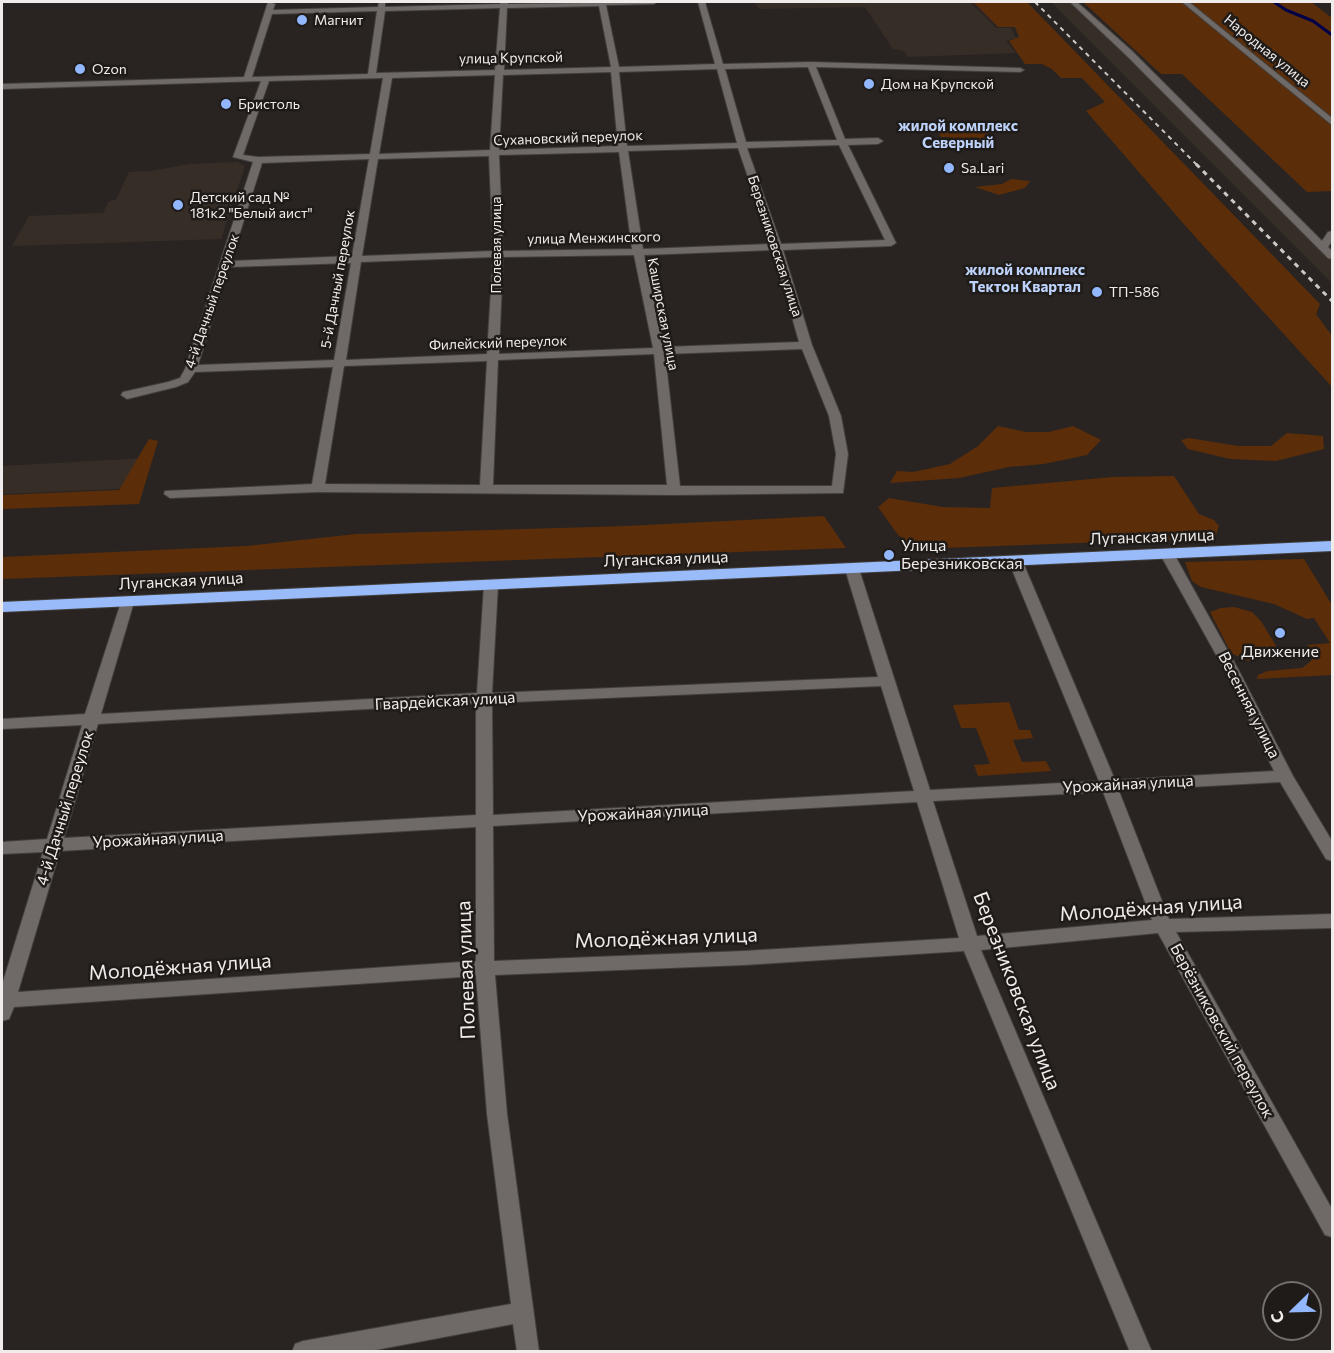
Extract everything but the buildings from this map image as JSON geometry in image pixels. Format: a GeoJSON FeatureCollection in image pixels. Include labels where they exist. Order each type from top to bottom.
{"type":"FeatureCollection","features":[{"type":"Feature","properties":{"kind":"highway","name":"Луганская улица"},"geometry":{"type":"LineString","coordinates":[[2,607],[1332,546]]}},
{"type":"Feature","properties":{"kind":"street"},"geometry":{"type":"LineString","coordinates":[[247,79],[272,2]]}},
{"type":"Feature","properties":{"kind":"street","name":"Каширская улица"},"geometry":{"type":"LineString","coordinates":[[603,2],[615,69],[623,149],[638,252],[659,351],[674,490]]}},
{"type":"Feature","properties":{"kind":"street"},"geometry":{"type":"LineString","coordinates":[[269,12],[381,5],[654,2]]}},
{"type":"Feature","properties":{"kind":"street","name":"Березниковская улица"},"geometry":{"type":"LineString","coordinates":[[674,490],[838,490],[842,454],[835,416],[806,345],[777,246],[742,145],[702,2]]}},
{"type":"Feature","properties":{"kind":"street"},"geometry":{"type":"LineString","coordinates":[[1073,2],[1129,53],[1332,256]]}},
{"type":"Feature","properties":{"kind":"street","name":"Народная улица"},"geometry":{"type":"LineString","coordinates":[[1185,2],[1332,122]]}},
{"type":"Feature","properties":{"kind":"street","name":"Полевая улица"},"geometry":{"type":"LineString","coordinates":[[486,489],[498,254],[494,154],[504,4]]}},
{"type":"Feature","properties":{"kind":"street"},"geometry":{"type":"LineString","coordinates":[[372,75],[381,5]]}},
{"type":"Feature","properties":{"kind":"street"},"geometry":{"type":"LineString","coordinates":[[811,64],[842,142]]}},
{"type":"Feature","properties":{"kind":"street","name":"улица Крупской"},"geometry":{"type":"LineString","coordinates":[[2,87],[811,64],[1020,70]]}},
{"type":"Feature","properties":{"kind":"street","name":"5-й Дачный переулок"},"geometry":{"type":"LineString","coordinates":[[318,488],[388,75]]}},
{"type":"Feature","properties":{"kind":"street"},"geometry":{"type":"LineString","coordinates":[[258,160],[238,157],[266,79]]}},
{"type":"Feature","properties":{"kind":"street","name":"Сухановский переулок"},"geometry":{"type":"LineString","coordinates":[[258,160],[878,141]]}},
{"type":"Feature","properties":{"kind":"street","name":"улица Менжинского"},"geometry":{"type":"LineString","coordinates":[[226,264],[891,243],[842,142]]}},
{"type":"Feature","properties":{"kind":"street","name":"4-й Дачный переулок"},"geometry":{"type":"LineString","coordinates":[[127,394],[172,385],[184,380],[191,369],[258,160]]}},
{"type":"Feature","properties":{"kind":"street"},"geometry":{"type":"LineString","coordinates":[[1323,247],[1332,234]]}},
{"type":"Feature","properties":{"kind":"street","name":"Филейский переулок"},"geometry":{"type":"LineString","coordinates":[[191,369],[494,359],[806,345]]}},
{"type":"Feature","properties":{"kind":"street"},"geometry":{"type":"LineString","coordinates":[[170,494],[318,488],[674,490]]}},
{"type":"Feature","properties":{"kind":"street","name":"Весенняя улица"},"geometry":{"type":"LineString","coordinates":[[1167,554],[1231,669],[1285,776],[1332,855]]}},
{"type":"Feature","properties":{"kind":"street","name":"Берёзниковский переулок"},"geometry":{"type":"LineString","coordinates":[[1015,560],[1109,784],[1163,926],[1332,1228]]}},
{"type":"Feature","properties":{"kind":"street","name":"Березниковская улица"},"geometry":{"type":"LineString","coordinates":[[852,569],[970,944],[1141,1352]]}},
{"type":"Feature","properties":{"kind":"street","name":"Полевая улица"},"geometry":{"type":"LineString","coordinates":[[491,585],[484,698],[485,968],[497,1114],[528,1352]]}},
{"type":"Feature","properties":{"kind":"street","name":"4-й Дачный переулок"},"geometry":{"type":"LineString","coordinates":[[3,1004],[127,602]]}},
{"type":"Feature","properties":{"kind":"street","name":"Гвардейская улица"},"geometry":{"type":"LineString","coordinates":[[2,724],[484,698],[888,681]]}},
{"type":"Feature","properties":{"kind":"street","name":"Урожайная улица"},"geometry":{"type":"LineString","coordinates":[[2,848],[486,822],[1109,784],[1285,776]]}},
{"type":"Feature","properties":{"kind":"street","name":"Молодёжная улица"},"geometry":{"type":"LineString","coordinates":[[3,1004],[485,968],[744,958],[970,944],[1163,926],[1332,921]]}},
{"type":"Feature","properties":{"kind":"street"},"geometry":{"type":"LineString","coordinates":[[303,1352],[524,1312]]}},
{"type":"Feature","properties":{"kind":"shaded area"},"geometry":{"type":"Polygon","coordinates":[[[754,2],[971,3],[996,28],[1011,28],[1016,38],[1006,41],[1016,53],[908,57],[904,51],[893,49],[865,7],[759,9],[754,2]]]}},
{"type":"Feature","properties":{"kind":"shaded area"},"geometry":{"type":"Polygon","coordinates":[[[1027,2],[1320,304],[1316,314],[1332,336],[1332,387],[1189,230],[1086,111],[1105,102],[1082,78],[1061,78],[1052,69],[1042,64],[1025,64],[1009,41],[1019,37],[1015,27],[998,27],[974,3],[1027,2]]]}},
{"type":"Feature","properties":{"kind":"shaded area"},"geometry":{"type":"Polygon","coordinates":[[[1051,2],[1074,2],[1332,249],[1332,283],[1051,2]]]}},
{"type":"Feature","properties":{"kind":"shaded area"},"geometry":{"type":"Polygon","coordinates":[[[1083,2],[1311,2],[1332,18],[1332,191],[1307,192],[1182,74],[1161,74],[1083,2]]]}},
{"type":"Feature","properties":{"kind":"shaded area"},"geometry":{"type":"Polygon","coordinates":[[[979,122],[989,134],[996,137],[953,141],[950,137],[941,137],[935,128],[944,124],[979,122]]]}},
{"type":"Feature","properties":{"kind":"shaded area"},"geometry":{"type":"Polygon","coordinates":[[[237,162],[245,166],[221,239],[12,246],[29,216],[103,213],[109,201],[116,200],[129,172],[151,171],[189,164],[237,162]]]}},
{"type":"Feature","properties":{"kind":"shaded area"},"geometry":{"type":"Polygon","coordinates":[[[1011,179],[1030,181],[1025,188],[999,195],[975,187],[1002,184],[1011,179]]]}},
{"type":"Feature","properties":{"kind":"shaded area"},"geometry":{"type":"Polygon","coordinates":[[[998,426],[1026,432],[1049,432],[1073,426],[1101,440],[1087,455],[1044,464],[1009,467],[959,478],[890,483],[897,471],[913,472],[950,464],[978,446],[998,426]]]}},
{"type":"Feature","properties":{"kind":"shaded area"},"geometry":{"type":"Polygon","coordinates":[[[1287,433],[1323,436],[1324,449],[1276,461],[1230,459],[1188,449],[1181,440],[1189,438],[1238,446],[1271,446],[1287,433]]]}},
{"type":"Feature","properties":{"kind":"shaded area"},"geometry":{"type":"Polygon","coordinates":[[[149,439],[158,441],[139,504],[2,509],[2,495],[119,490],[149,439]]]}},
{"type":"Feature","properties":{"kind":"shaded area"},"geometry":{"type":"Polygon","coordinates":[[[148,458],[138,488],[2,494],[2,466],[148,458]]]}},
{"type":"Feature","properties":{"kind":"shaded area"},"geometry":{"type":"Polygon","coordinates":[[[1174,476],[1199,514],[1214,520],[1219,526],[1215,538],[917,549],[898,535],[878,507],[889,498],[943,507],[990,508],[992,488],[1113,477],[1174,476]]]}},
{"type":"Feature","properties":{"kind":"shaded area"},"geometry":{"type":"Polygon","coordinates":[[[824,516],[846,548],[2,579],[2,557],[246,546],[356,534],[626,526],[824,516]]]}},
{"type":"Feature","properties":{"kind":"shaded area"},"geometry":{"type":"Polygon","coordinates":[[[1304,559],[1332,605],[1332,675],[1257,679],[1258,675],[1268,671],[1302,668],[1311,661],[1314,653],[1307,645],[1330,643],[1314,618],[1307,619],[1274,604],[1201,587],[1192,581],[1185,562],[1304,559]]]}},
{"type":"Feature","properties":{"kind":"shaded area"},"geometry":{"type":"Polygon","coordinates":[[[1234,607],[1252,612],[1261,621],[1276,646],[1271,656],[1248,661],[1231,653],[1210,612],[1234,607]]]}},
{"type":"Feature","properties":{"kind":"shaded area"},"geometry":{"type":"Polygon","coordinates":[[[1009,702],[1019,730],[1030,730],[1033,738],[1013,740],[1022,762],[1046,761],[1051,771],[978,776],[974,765],[990,764],[976,728],[961,728],[953,705],[1009,702]]]}},
{"type":"Feature","properties":{"kind":"waterway"},"geometry":{"type":"LineString","coordinates":[[1274,2],[1286,10],[1313,21],[1332,35]]}},
{"type":"Feature","properties":{"kind":"railway"},"geometry":{"type":"LineString","coordinates":[[1035,2],[1198,166]]}},
{"type":"Feature","properties":{"kind":"railway"},"geometry":{"type":"LineString","coordinates":[[1196,164],[1332,301]]}},
{"type":"Feature","properties":{"kind":"place","name":"Магнит"},"geometry":{"type":"Point","coordinates":[302,20]}},
{"type":"Feature","properties":{"kind":"place","name":"Ozon"},"geometry":{"type":"Point","coordinates":[80,69]}},
{"type":"Feature","properties":{"kind":"place","name":"Дом на Крупской"},"geometry":{"type":"Point","coordinates":[869,84]}},
{"type":"Feature","properties":{"kind":"place","name":"Бристоль"},"geometry":{"type":"Point","coordinates":[226,104]}},
{"type":"Feature","properties":{"kind":"place","name":"Sa.Lari"},"geometry":{"type":"Point","coordinates":[949,168]}},
{"type":"Feature","properties":{"kind":"place","name":"Детский сад № 181к2 \"Белый аист\""},"geometry":{"type":"Point","coordinates":[178,205]}},
{"type":"Feature","properties":{"kind":"place","name":"ТП-586"},"geometry":{"type":"Point","coordinates":[1097,292]}},
{"type":"Feature","properties":{"kind":"place","name":"Улица Березниковская"},"geometry":{"type":"Point","coordinates":[889,555]}},
{"type":"Feature","properties":{"kind":"place","name":"Движение"},"geometry":{"type":"Point","coordinates":[1280,633]}},
{"type":"Feature","properties":{"kind":"district","name":"жилой комплекс Северный"},"geometry":{"type":"Point","coordinates":[958,134]}},
{"type":"Feature","properties":{"kind":"district","name":"жилой комплекс Тектон Квартал"},"geometry":{"type":"Point","coordinates":[1025,278]}}]}
